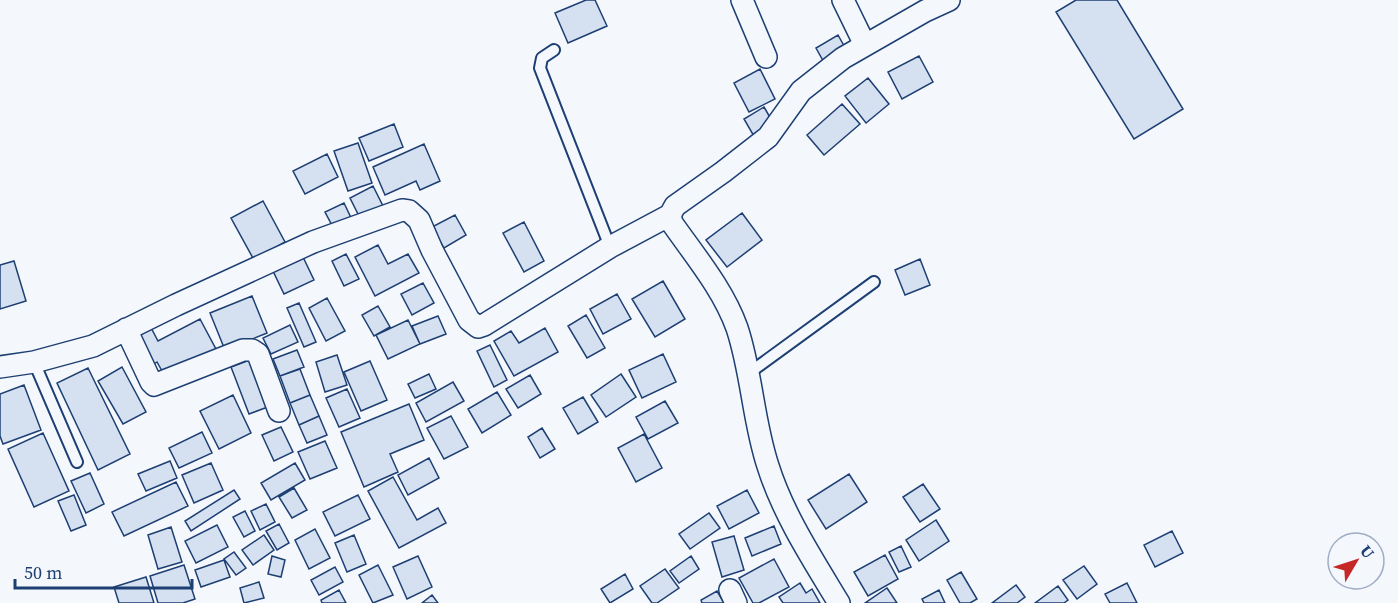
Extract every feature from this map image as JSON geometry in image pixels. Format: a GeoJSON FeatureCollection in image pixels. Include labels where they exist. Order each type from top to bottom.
{"type":"FeatureCollection","features":[{"type":"Feature","properties":{"kind":"street"},"geometry":{"type":"LineString","coordinates":[[742,0],[766,57]]}},
{"type":"Feature","properties":{"kind":"street"},"geometry":{"type":"LineString","coordinates":[[843,0],[865,45]]}},
{"type":"Feature","properties":{"kind":"street"},"geometry":{"type":"LineString","coordinates":[[0,367],[34,362],[93,346],[313,242],[402,210],[409,211],[419,220],[469,320],[478,327],[491,322],[610,247],[670,215],[675,206],[768,136],[801,91],[843,58],[925,11],[949,0]]}},
{"type":"Feature","properties":{"kind":"street"},"geometry":{"type":"LineString","coordinates":[[670,215],[672,223],[723,297],[736,328],[749,373],[762,444],[776,488],[818,569],[839,603]]}},
{"type":"Feature","properties":{"kind":"street"},"geometry":{"type":"LineString","coordinates":[[126,329],[154,385],[243,350],[252,350],[258,354],[279,411]]}},
{"type":"Feature","properties":{"kind":"lane"},"geometry":{"type":"LineString","coordinates":[[554,50],[542,58],[540,68],[610,247]]}},
{"type":"Feature","properties":{"kind":"lane"},"geometry":{"type":"LineString","coordinates":[[749,373],[874,282]]}},
{"type":"Feature","properties":{"kind":"lane"},"geometry":{"type":"LineString","coordinates":[[34,362],[77,462]]}},
{"type":"Feature","properties":{"kind":"building"},"geometry":{"type":"Polygon","coordinates":[[[586,0],[595,0],[607,26],[568,43],[555,13],[586,0]]]}},
{"type":"Feature","properties":{"kind":"building"},"geometry":{"type":"Polygon","coordinates":[[[1076,0],[1117,0],[1183,109],[1134,139],[1056,12],[1076,0]]]}},
{"type":"Feature","properties":{"kind":"building"},"geometry":{"type":"Polygon","coordinates":[[[838,35],[848,53],[826,66],[816,48],[838,35]]]}},
{"type":"Feature","properties":{"kind":"building"},"geometry":{"type":"Polygon","coordinates":[[[919,56],[933,82],[902,99],[888,72],[919,56]]]}},
{"type":"Feature","properties":{"kind":"building"},"geometry":{"type":"Polygon","coordinates":[[[760,69],[775,99],[749,112],[734,83],[760,69]]]}},
{"type":"Feature","properties":{"kind":"building"},"geometry":{"type":"Polygon","coordinates":[[[868,78],[889,104],[866,123],[845,96],[868,78]]]}},
{"type":"Feature","properties":{"kind":"building"},"geometry":{"type":"Polygon","coordinates":[[[842,104],[860,124],[824,155],[807,135],[842,104]]]}},
{"type":"Feature","properties":{"kind":"building"},"geometry":{"type":"Polygon","coordinates":[[[764,107],[775,126],[755,138],[744,119],[764,107]]]}},
{"type":"Feature","properties":{"kind":"building"},"geometry":{"type":"Polygon","coordinates":[[[394,124],[403,147],[369,161],[359,138],[394,124]]]}},
{"type":"Feature","properties":{"kind":"building"},"geometry":{"type":"Polygon","coordinates":[[[358,143],[372,183],[348,191],[334,151],[358,143]]]}},
{"type":"Feature","properties":{"kind":"building"},"geometry":{"type":"Polygon","coordinates":[[[424,144],[440,181],[420,190],[416,181],[385,195],[373,167],[424,144]]]}},
{"type":"Feature","properties":{"kind":"building"},"geometry":{"type":"Polygon","coordinates":[[[327,154],[338,177],[305,194],[293,171],[327,154]]]}},
{"type":"Feature","properties":{"kind":"building"},"geometry":{"type":"Polygon","coordinates":[[[373,186],[383,206],[360,218],[350,198],[373,186]]]}},
{"type":"Feature","properties":{"kind":"building"},"geometry":{"type":"Polygon","coordinates":[[[263,201],[285,242],[254,260],[231,218],[263,201]]]}},
{"type":"Feature","properties":{"kind":"building"},"geometry":{"type":"Polygon","coordinates":[[[344,203],[353,222],[335,231],[325,212],[344,203]]]}},
{"type":"Feature","properties":{"kind":"building"},"geometry":{"type":"Polygon","coordinates":[[[742,213],[762,240],[727,267],[706,240],[742,213]]]}},
{"type":"Feature","properties":{"kind":"building"},"geometry":{"type":"Polygon","coordinates":[[[455,215],[466,235],[444,248],[432,227],[455,215]]]}},
{"type":"Feature","properties":{"kind":"building"},"geometry":{"type":"Polygon","coordinates":[[[524,222],[544,261],[524,272],[503,233],[524,222]]]}},
{"type":"Feature","properties":{"kind":"building"},"geometry":{"type":"Polygon","coordinates":[[[378,245],[388,264],[408,254],[419,273],[375,296],[355,257],[378,245]]]}},
{"type":"Feature","properties":{"kind":"building"},"geometry":{"type":"Polygon","coordinates":[[[346,254],[359,279],[344,286],[332,261],[346,254]]]}},
{"type":"Feature","properties":{"kind":"building"},"geometry":{"type":"Polygon","coordinates":[[[303,257],[314,280],[284,294],[273,271],[303,257]]]}},
{"type":"Feature","properties":{"kind":"building"},"geometry":{"type":"Polygon","coordinates":[[[920,259],[930,285],[905,295],[895,270],[920,259]]]}},
{"type":"Feature","properties":{"kind":"building"},"geometry":{"type":"Polygon","coordinates":[[[14,261],[26,301],[0,309],[0,265],[14,261]]]}},
{"type":"Feature","properties":{"kind":"building"},"geometry":{"type":"Polygon","coordinates":[[[663,281],[685,319],[655,337],[632,299],[663,281]]]}},
{"type":"Feature","properties":{"kind":"building"},"geometry":{"type":"Polygon","coordinates":[[[423,283],[434,303],[412,315],[401,294],[423,283]]]}},
{"type":"Feature","properties":{"kind":"building"},"geometry":{"type":"Polygon","coordinates":[[[617,294],[631,319],[603,334],[590,309],[617,294]]]}},
{"type":"Feature","properties":{"kind":"building"},"geometry":{"type":"Polygon","coordinates":[[[252,296],[267,333],[225,350],[210,313],[252,296]]]}},
{"type":"Feature","properties":{"kind":"building"},"geometry":{"type":"Polygon","coordinates":[[[327,298],[345,331],[326,341],[309,308],[327,298]]]}},
{"type":"Feature","properties":{"kind":"building"},"geometry":{"type":"Polygon","coordinates":[[[299,303],[316,342],[304,347],[287,308],[299,303]]]}},
{"type":"Feature","properties":{"kind":"building"},"geometry":{"type":"Polygon","coordinates":[[[378,306],[390,327],[374,336],[362,315],[378,306]]]}},
{"type":"Feature","properties":{"kind":"building"},"geometry":{"type":"Polygon","coordinates":[[[586,315],[605,348],[587,358],[568,326],[586,315]]]}},
{"type":"Feature","properties":{"kind":"building"},"geometry":{"type":"Polygon","coordinates":[[[438,316],[446,334],[420,344],[412,326],[438,316]]]}},
{"type":"Feature","properties":{"kind":"building"},"geometry":{"type":"Polygon","coordinates":[[[200,319],[217,351],[166,378],[157,362],[154,364],[135,329],[148,322],[158,341],[200,319]]]}},
{"type":"Feature","properties":{"kind":"building"},"geometry":{"type":"Polygon","coordinates":[[[408,320],[420,344],[388,359],[376,335],[408,320]]]}},
{"type":"Feature","properties":{"kind":"building"},"geometry":{"type":"Polygon","coordinates":[[[290,325],[298,342],[271,354],[263,338],[290,325]]]}},
{"type":"Feature","properties":{"kind":"building"},"geometry":{"type":"Polygon","coordinates":[[[545,328],[558,352],[514,376],[494,341],[511,331],[519,343],[545,328]]]}},
{"type":"Feature","properties":{"kind":"building"},"geometry":{"type":"Polygon","coordinates":[[[490,345],[507,380],[494,387],[477,351],[490,345]]]}},
{"type":"Feature","properties":{"kind":"building"},"geometry":{"type":"Polygon","coordinates":[[[297,350],[304,367],[280,376],[273,359],[297,350]]]}},
{"type":"Feature","properties":{"kind":"building"},"geometry":{"type":"Polygon","coordinates":[[[663,354],[676,382],[642,398],[629,370],[663,354]]]}},
{"type":"Feature","properties":{"kind":"building"},"geometry":{"type":"Polygon","coordinates":[[[337,355],[347,385],[325,392],[316,362],[337,355]]]}},
{"type":"Feature","properties":{"kind":"building"},"geometry":{"type":"Polygon","coordinates":[[[255,358],[273,405],[249,414],[231,367],[255,358]]]}},
{"type":"Feature","properties":{"kind":"building"},"geometry":{"type":"Polygon","coordinates":[[[370,361],[387,400],[361,411],[344,372],[370,361]]]}},
{"type":"Feature","properties":{"kind":"building"},"geometry":{"type":"Polygon","coordinates":[[[122,367],[146,412],[123,424],[98,381],[122,367]]]}},
{"type":"Feature","properties":{"kind":"building"},"geometry":{"type":"Polygon","coordinates":[[[88,368],[130,454],[98,470],[57,383],[88,368]]]}},
{"type":"Feature","properties":{"kind":"building"},"geometry":{"type":"Polygon","coordinates":[[[300,369],[310,395],[290,403],[280,376],[300,369]]]}},
{"type":"Feature","properties":{"kind":"building"},"geometry":{"type":"Polygon","coordinates":[[[429,374],[436,389],[415,398],[408,384],[429,374]]]}},
{"type":"Feature","properties":{"kind":"building"},"geometry":{"type":"Polygon","coordinates":[[[621,374],[636,397],[606,417],[591,395],[621,374]]]}},
{"type":"Feature","properties":{"kind":"building"},"geometry":{"type":"Polygon","coordinates":[[[530,375],[541,394],[518,408],[506,389],[530,375]]]}},
{"type":"Feature","properties":{"kind":"building"},"geometry":{"type":"Polygon","coordinates":[[[453,382],[464,401],[426,422],[416,403],[453,382]]]}},
{"type":"Feature","properties":{"kind":"building"},"geometry":{"type":"Polygon","coordinates":[[[24,385],[41,430],[3,444],[0,436],[0,394],[24,385]]]}},
{"type":"Feature","properties":{"kind":"building"},"geometry":{"type":"Polygon","coordinates":[[[347,389],[360,418],[339,427],[326,398],[347,389]]]}},
{"type":"Feature","properties":{"kind":"building"},"geometry":{"type":"Polygon","coordinates":[[[497,392],[511,415],[482,433],[468,409],[497,392]]]}},
{"type":"Feature","properties":{"kind":"building"},"geometry":{"type":"Polygon","coordinates":[[[233,395],[251,433],[219,449],[200,411],[233,395]]]}},
{"type":"Feature","properties":{"kind":"building"},"geometry":{"type":"Polygon","coordinates":[[[310,395],[319,416],[299,425],[290,403],[310,395]]]}},
{"type":"Feature","properties":{"kind":"building"},"geometry":{"type":"Polygon","coordinates":[[[583,397],[598,422],[578,434],[563,408],[583,397]]]}},
{"type":"Feature","properties":{"kind":"building"},"geometry":{"type":"Polygon","coordinates":[[[665,401],[678,423],[648,439],[636,417],[665,401]]]}},
{"type":"Feature","properties":{"kind":"building"},"geometry":{"type":"Polygon","coordinates":[[[409,404],[424,440],[390,454],[398,472],[364,487],[341,432],[409,404]]]}},
{"type":"Feature","properties":{"kind":"building"},"geometry":{"type":"Polygon","coordinates":[[[319,416],[327,435],[307,443],[299,425],[319,416]]]}},
{"type":"Feature","properties":{"kind":"building"},"geometry":{"type":"Polygon","coordinates":[[[451,416],[468,447],[444,459],[427,428],[451,416]]]}},
{"type":"Feature","properties":{"kind":"building"},"geometry":{"type":"Polygon","coordinates":[[[281,427],[293,452],[274,461],[262,435],[281,427]]]}},
{"type":"Feature","properties":{"kind":"building"},"geometry":{"type":"Polygon","coordinates":[[[542,428],[555,449],[540,458],[528,437],[542,428]]]}},
{"type":"Feature","properties":{"kind":"building"},"geometry":{"type":"Polygon","coordinates":[[[202,432],[212,453],[179,468],[169,448],[202,432]]]}},
{"type":"Feature","properties":{"kind":"building"},"geometry":{"type":"Polygon","coordinates":[[[43,433],[69,491],[34,507],[8,449],[43,433]]]}},
{"type":"Feature","properties":{"kind":"building"},"geometry":{"type":"Polygon","coordinates":[[[644,434],[662,468],[636,482],[618,448],[644,434]]]}},
{"type":"Feature","properties":{"kind":"building"},"geometry":{"type":"Polygon","coordinates":[[[325,441],[337,468],[310,479],[298,452],[325,441]]]}},
{"type":"Feature","properties":{"kind":"building"},"geometry":{"type":"Polygon","coordinates":[[[429,458],[439,478],[408,495],[398,475],[429,458]]]}},
{"type":"Feature","properties":{"kind":"building"},"geometry":{"type":"Polygon","coordinates":[[[170,461],[177,478],[146,491],[138,474],[170,461]]]}},
{"type":"Feature","properties":{"kind":"building"},"geometry":{"type":"Polygon","coordinates":[[[211,463],[223,490],[194,503],[182,475],[211,463]]]}},
{"type":"Feature","properties":{"kind":"building"},"geometry":{"type":"Polygon","coordinates":[[[295,463],[305,480],[271,500],[261,483],[295,463]]]}},
{"type":"Feature","properties":{"kind":"building"},"geometry":{"type":"Polygon","coordinates":[[[90,473],[104,504],[86,513],[71,481],[90,473]]]}},
{"type":"Feature","properties":{"kind":"building"},"geometry":{"type":"Polygon","coordinates":[[[849,474],[867,502],[826,529],[808,500],[849,474]]]}},
{"type":"Feature","properties":{"kind":"building"},"geometry":{"type":"Polygon","coordinates":[[[393,477],[417,520],[438,508],[446,523],[399,548],[368,491],[393,477]]]}},
{"type":"Feature","properties":{"kind":"building"},"geometry":{"type":"Polygon","coordinates":[[[176,482],[188,506],[124,536],[112,512],[176,482]]]}},
{"type":"Feature","properties":{"kind":"building"},"geometry":{"type":"Polygon","coordinates":[[[923,484],[940,509],[920,522],[903,497],[923,484]]]}},
{"type":"Feature","properties":{"kind":"building"},"geometry":{"type":"Polygon","coordinates":[[[294,488],[307,510],[292,518],[279,497],[294,488]]]}},
{"type":"Feature","properties":{"kind":"building"},"geometry":{"type":"Polygon","coordinates":[[[234,490],[240,499],[191,531],[185,521],[234,490]]]}},
{"type":"Feature","properties":{"kind":"building"},"geometry":{"type":"Polygon","coordinates":[[[747,490],[759,513],[729,529],[717,506],[747,490]]]}},
{"type":"Feature","properties":{"kind":"building"},"geometry":{"type":"Polygon","coordinates":[[[74,495],[86,525],[71,531],[58,501],[74,495]]]}},
{"type":"Feature","properties":{"kind":"building"},"geometry":{"type":"Polygon","coordinates":[[[358,495],[370,519],[335,536],[323,512],[358,495]]]}},
{"type":"Feature","properties":{"kind":"building"},"geometry":{"type":"Polygon","coordinates":[[[266,504],[275,522],[260,530],[251,511],[266,504]]]}},
{"type":"Feature","properties":{"kind":"building"},"geometry":{"type":"Polygon","coordinates":[[[245,511],[255,531],[244,537],[233,517],[245,511]]]}},
{"type":"Feature","properties":{"kind":"building"},"geometry":{"type":"Polygon","coordinates":[[[709,513],[720,528],[690,549],[679,534],[709,513]]]}},
{"type":"Feature","properties":{"kind":"building"},"geometry":{"type":"Polygon","coordinates":[[[936,520],[949,541],[919,561],[906,540],[936,520]]]}},
{"type":"Feature","properties":{"kind":"building"},"geometry":{"type":"Polygon","coordinates":[[[279,524],[289,543],[277,550],[266,531],[279,524]]]}},
{"type":"Feature","properties":{"kind":"building"},"geometry":{"type":"Polygon","coordinates":[[[217,525],[228,547],[196,563],[185,541],[217,525]]]}},
{"type":"Feature","properties":{"kind":"building"},"geometry":{"type":"Polygon","coordinates":[[[774,526],[781,544],[752,556],[745,538],[774,526]]]}},
{"type":"Feature","properties":{"kind":"building"},"geometry":{"type":"Polygon","coordinates":[[[171,527],[182,562],[158,569],[148,535],[171,527]]]}},
{"type":"Feature","properties":{"kind":"building"},"geometry":{"type":"Polygon","coordinates":[[[315,529],[330,558],[309,569],[295,540],[315,529]]]}},
{"type":"Feature","properties":{"kind":"building"},"geometry":{"type":"Polygon","coordinates":[[[1172,531],[1183,553],[1155,567],[1144,545],[1172,531]]]}},
{"type":"Feature","properties":{"kind":"building"},"geometry":{"type":"Polygon","coordinates":[[[264,535],[274,550],[253,565],[242,550],[264,535]]]}},
{"type":"Feature","properties":{"kind":"building"},"geometry":{"type":"Polygon","coordinates":[[[354,535],[366,564],[347,572],[335,543],[354,535]]]}},
{"type":"Feature","properties":{"kind":"building"},"geometry":{"type":"Polygon","coordinates":[[[734,536],[744,570],[722,577],[712,542],[734,536]]]}},
{"type":"Feature","properties":{"kind":"building"},"geometry":{"type":"Polygon","coordinates":[[[901,546],[911,567],[899,572],[889,552],[901,546]]]}},
{"type":"Feature","properties":{"kind":"building"},"geometry":{"type":"Polygon","coordinates":[[[234,552],[246,568],[236,575],[224,559],[234,552]]]}},
{"type":"Feature","properties":{"kind":"building"},"geometry":{"type":"Polygon","coordinates":[[[885,555],[898,579],[868,596],[854,572],[885,555]]]}},
{"type":"Feature","properties":{"kind":"building"},"geometry":{"type":"Polygon","coordinates":[[[272,556],[285,560],[281,577],[268,574],[272,556]]]}},
{"type":"Feature","properties":{"kind":"building"},"geometry":{"type":"Polygon","coordinates":[[[418,556],[432,587],[407,599],[393,567],[418,556]]]}},
{"type":"Feature","properties":{"kind":"building"},"geometry":{"type":"Polygon","coordinates":[[[691,556],[699,569],[679,583],[670,571],[691,556]]]}},
{"type":"Feature","properties":{"kind":"building"},"geometry":{"type":"Polygon","coordinates":[[[774,559],[789,587],[759,603],[753,603],[739,578],[774,559]]]}},
{"type":"Feature","properties":{"kind":"building"},"geometry":{"type":"Polygon","coordinates":[[[224,560],[230,577],[201,587],[195,570],[224,560]]]}},
{"type":"Feature","properties":{"kind":"building"},"geometry":{"type":"Polygon","coordinates":[[[184,565],[195,599],[183,603],[158,603],[150,576],[184,565]]]}},
{"type":"Feature","properties":{"kind":"building"},"geometry":{"type":"Polygon","coordinates":[[[378,565],[393,595],[373,603],[359,575],[378,565]]]}},
{"type":"Feature","properties":{"kind":"building"},"geometry":{"type":"Polygon","coordinates":[[[1084,566],[1097,584],[1077,599],[1063,580],[1084,566]]]}},
{"type":"Feature","properties":{"kind":"building"},"geometry":{"type":"Polygon","coordinates":[[[335,567],[343,582],[319,595],[311,580],[335,567]]]}},
{"type":"Feature","properties":{"kind":"building"},"geometry":{"type":"Polygon","coordinates":[[[665,569],[679,588],[657,603],[652,603],[640,586],[665,569]]]}},
{"type":"Feature","properties":{"kind":"building"},"geometry":{"type":"Polygon","coordinates":[[[961,572],[977,599],[970,603],[960,603],[947,580],[961,572]]]}},
{"type":"Feature","properties":{"kind":"building"},"geometry":{"type":"Polygon","coordinates":[[[625,574],[633,589],[610,603],[601,589],[625,574]]]}},
{"type":"Feature","properties":{"kind":"building"},"geometry":{"type":"Polygon","coordinates":[[[146,577],[154,603],[119,603],[114,587],[146,577]]]}},
{"type":"Feature","properties":{"kind":"building"},"geometry":{"type":"Polygon","coordinates":[[[259,582],[264,598],[244,603],[240,588],[259,582]]]}},
{"type":"Feature","properties":{"kind":"building"},"geometry":{"type":"Polygon","coordinates":[[[800,583],[806,593],[812,589],[820,603],[783,603],[779,597],[800,583]]]}},
{"type":"Feature","properties":{"kind":"building"},"geometry":{"type":"Polygon","coordinates":[[[1127,583],[1137,603],[1110,603],[1105,594],[1127,583]]]}},
{"type":"Feature","properties":{"kind":"building"},"geometry":{"type":"Polygon","coordinates":[[[1016,585],[1025,597],[1017,603],[992,603],[1016,585]]]}},
{"type":"Feature","properties":{"kind":"building"},"geometry":{"type":"Polygon","coordinates":[[[1058,586],[1068,600],[1064,603],[1035,603],[1058,586]]]}},
{"type":"Feature","properties":{"kind":"building"},"geometry":{"type":"Polygon","coordinates":[[[887,588],[897,603],[865,603],[887,588]]]}},
{"type":"Feature","properties":{"kind":"building"},"geometry":{"type":"Polygon","coordinates":[[[339,590],[346,603],[322,603],[321,600],[339,590]]]}},
{"type":"Feature","properties":{"kind":"building"},"geometry":{"type":"Polygon","coordinates":[[[939,590],[945,603],[924,603],[922,599],[939,590]]]}},
{"type":"Feature","properties":{"kind":"building"},"geometry":{"type":"Polygon","coordinates":[[[717,591],[724,603],[702,603],[701,600],[717,591]]]}},
{"type":"Feature","properties":{"kind":"building"},"geometry":{"type":"Polygon","coordinates":[[[432,595],[438,603],[422,603],[432,595]]]}}]}
